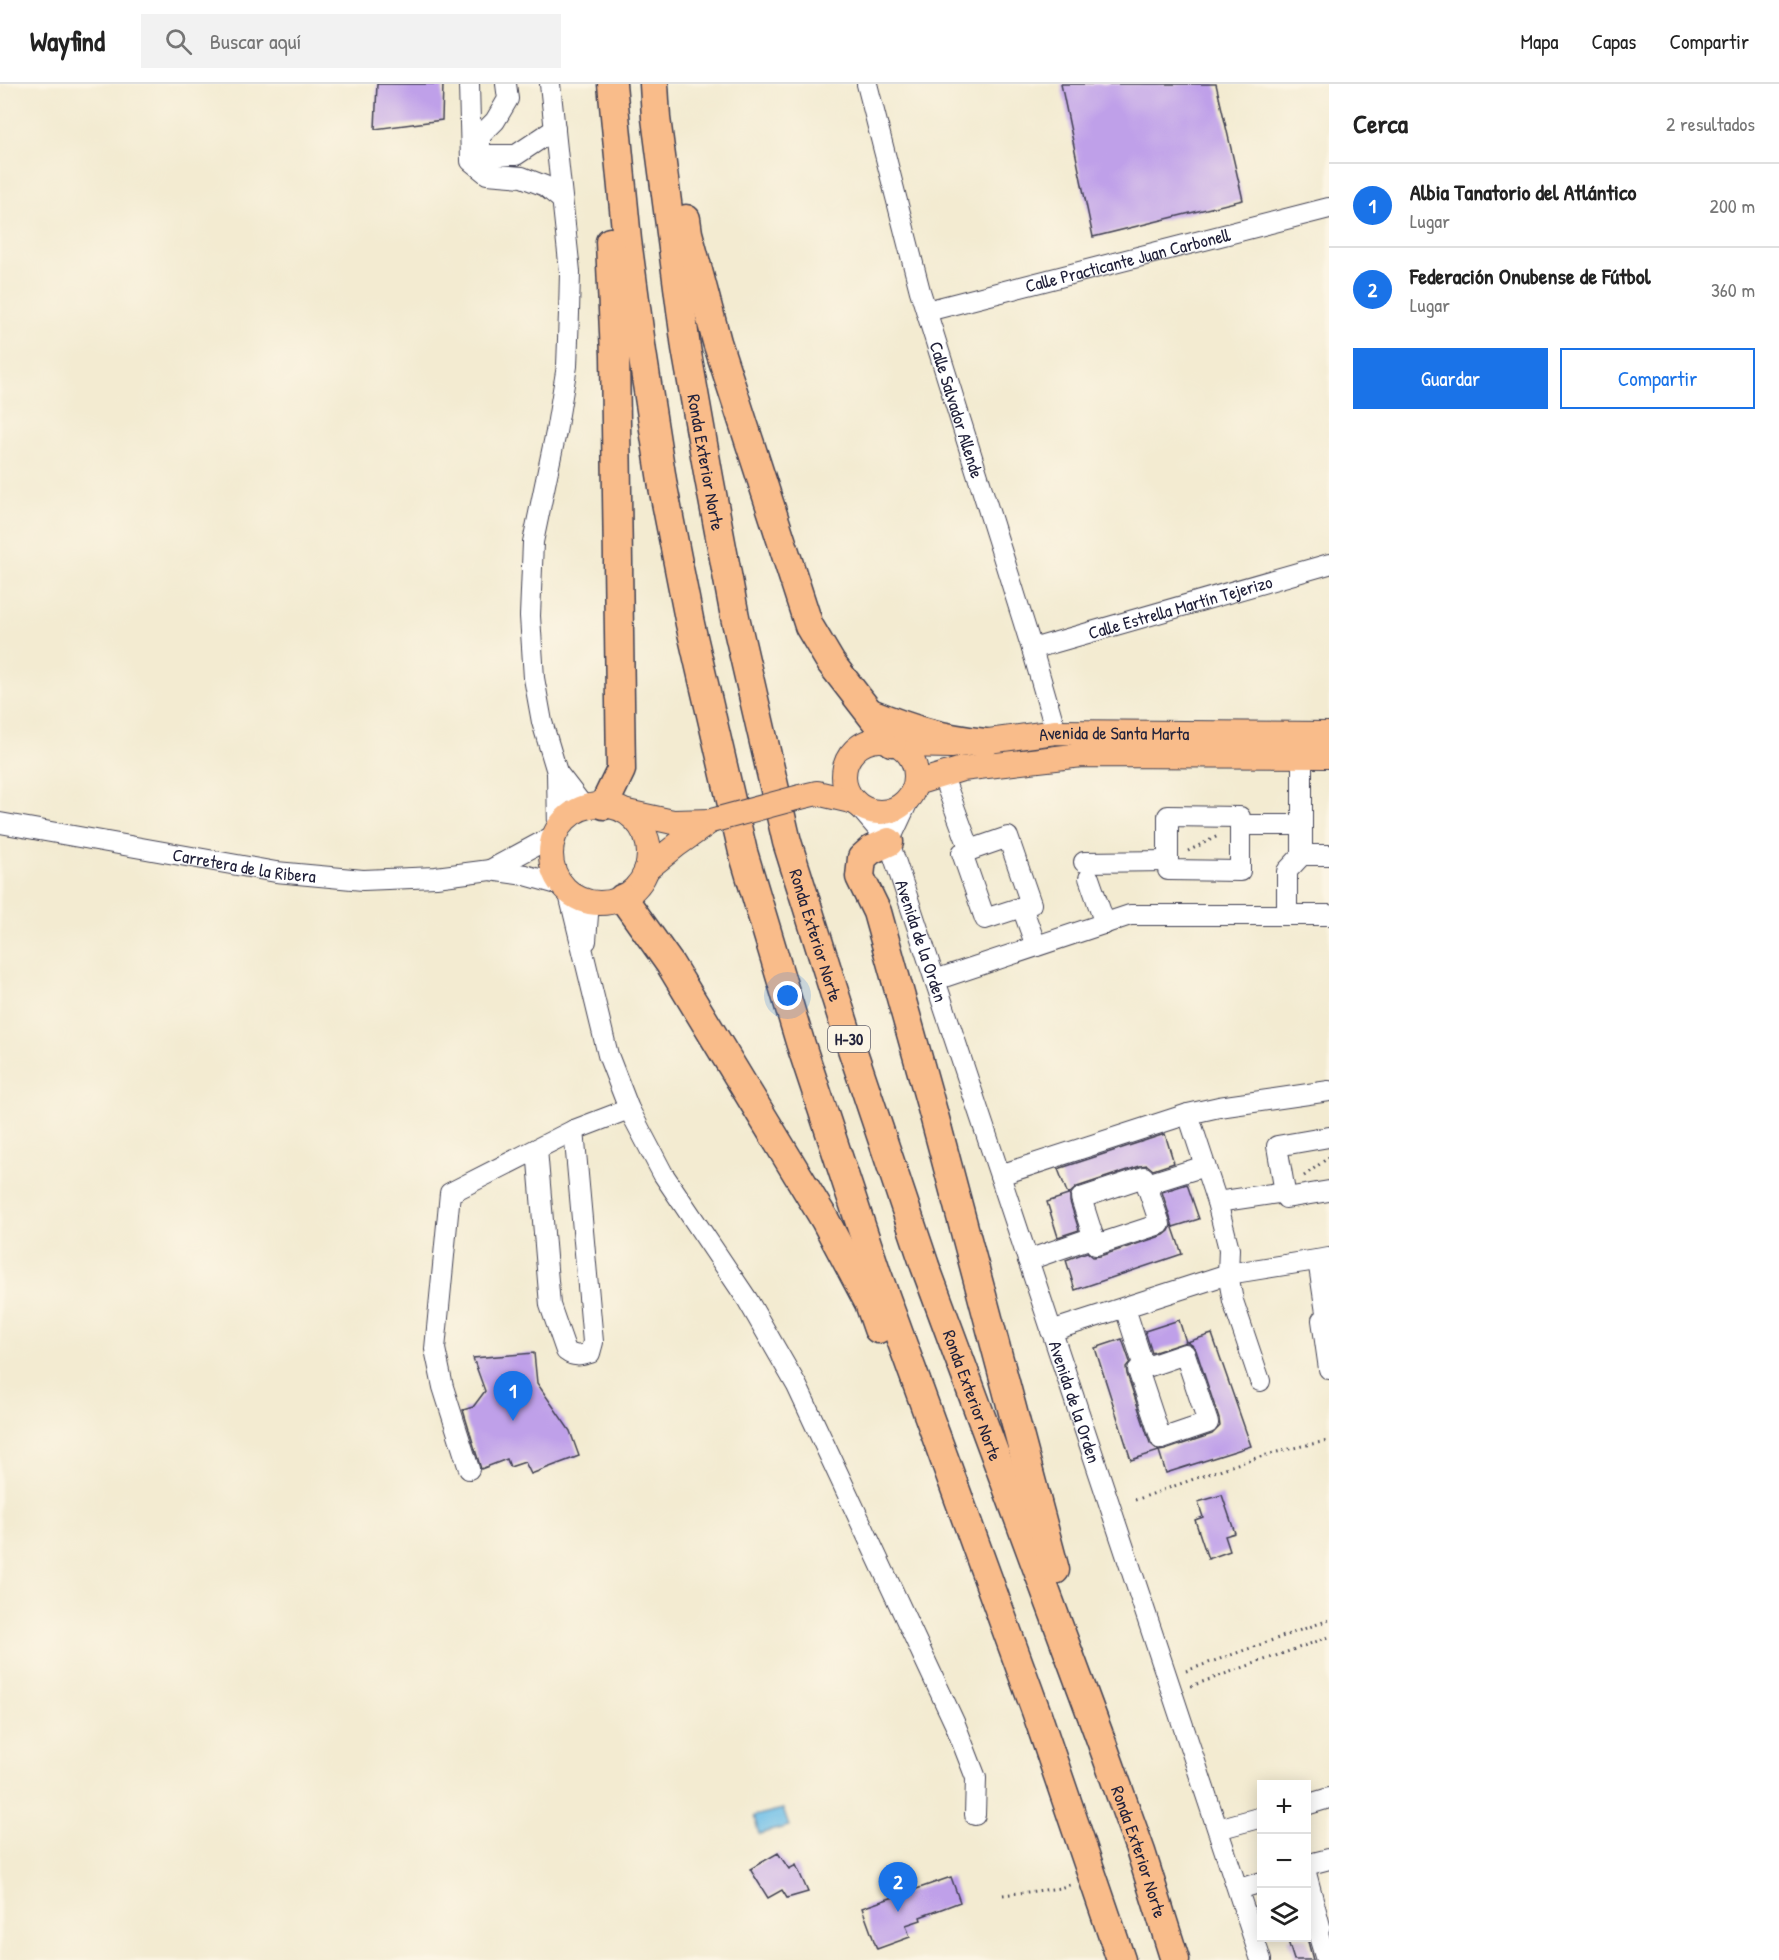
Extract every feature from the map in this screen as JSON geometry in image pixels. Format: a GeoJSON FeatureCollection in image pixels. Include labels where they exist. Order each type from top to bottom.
{"type":"FeatureCollection","features":[{"type":"Feature","properties":{"kind":"highway"},"geometry":{"type":"LineString","coordinates":[[602,84],[615,355],[621,770],[605,808]]}},
{"type":"Feature","properties":{"kind":"highway","name":"H-30"},"geometry":{"type":"LineString","coordinates":[[612,84],[627,240],[663,487],[690,624],[743,852],[800,1042],[876,1271],[1036,1711],[1121,1960]]}},
{"type":"Feature","properties":{"kind":"highway","name":"Ronda Exterior Norte"},"geometry":{"type":"LineString","coordinates":[[654,84],[656,118],[686,348],[735,617],[787,842],[852,1049],[925,1266],[1099,1734],[1141,1852],[1175,1960]]}},
{"type":"Feature","properties":{"kind":"highway"},"geometry":{"type":"LineString","coordinates":[[667,84],[688,233],[717,342],[808,626],[831,663],[896,743]]}},
{"type":"Feature","properties":{"kind":"highway"},"geometry":{"type":"LineString","coordinates":[[870,713],[910,729],[946,738],[985,743]]}},
{"type":"Feature","properties":{"kind":"highway"},"geometry":{"type":"LineString","coordinates":[[889,842],[871,850],[862,858],[860,877],[877,912],[932,1107],[1099,1734]]}},
{"type":"Feature","properties":{"kind":"highway"},"geometry":{"type":"LineString","coordinates":[[623,898],[670,964],[825,1220],[868,1304],[908,1403],[981,1563]]}},
{"type":"Feature","properties":{"kind":"main road","name":"Avenida de Santa Marta"},"geometry":{"type":"LineString","coordinates":[[896,743],[951,746],[1056,732],[1329,734]]}},
{"type":"Feature","properties":{"kind":"main road"},"geometry":{"type":"LineString","coordinates":[[877,740],[896,743],[910,755],[916,768],[913,790],[899,808],[884,813],[871,812],[850,797],[844,785],[844,770],[850,755],[862,744],[877,740]]}},
{"type":"Feature","properties":{"kind":"main road","name":"Avenida de Santa Marta"},"geometry":{"type":"LineString","coordinates":[[913,790],[942,774],[1021,761],[1082,755],[1329,756]]}},
{"type":"Feature","properties":{"kind":"main road"},"geometry":{"type":"LineString","coordinates":[[605,808],[639,823],[646,838],[649,854],[646,870],[633,891],[612,902],[589,902],[575,896],[566,888],[556,874],[552,861],[556,832],[572,814],[605,808],[673,822],[711,821],[808,795],[844,770]]}},
{"type":"Feature","properties":{"kind":"main road"},"geometry":{"type":"LineString","coordinates":[[808,795],[857,804]]}},
{"type":"Feature","properties":{"kind":"main road"},"geometry":{"type":"LineString","coordinates":[[646,870],[677,844],[711,821]]}},
{"type":"Feature","properties":{"kind":"street"},"geometry":{"type":"LineString","coordinates":[[469,84],[471,161],[487,174],[522,177],[545,186],[562,200]]}},
{"type":"Feature","properties":{"kind":"street"},"geometry":{"type":"LineString","coordinates":[[506,84],[508,99],[495,121],[480,136],[480,155],[516,155],[555,129]]}},
{"type":"Feature","properties":{"kind":"street"},"geometry":{"type":"LineString","coordinates":[[490,870],[556,832],[557,772],[542,722],[534,678],[530,616],[533,542],[567,366],[570,272],[550,84]]}},
{"type":"Feature","properties":{"kind":"street","name":"Calle Salvador Allende"},"geometry":{"type":"LineString","coordinates":[[867,84],[927,311],[1056,732]]}},
{"type":"Feature","properties":{"kind":"street","name":"Calle Practicante Juan Carbonell"},"geometry":{"type":"LineString","coordinates":[[927,311],[1329,208]]}},
{"type":"Feature","properties":{"kind":"street","name":"Calle Estrella Martín Tejerizo"},"geometry":{"type":"LineString","coordinates":[[1032,649],[1329,564]]}},
{"type":"Feature","properties":{"kind":"street"},"geometry":{"type":"LineString","coordinates":[[1287,915],[1287,871],[1302,855],[1302,756]]}},
{"type":"Feature","properties":{"kind":"street"},"geometry":{"type":"LineString","coordinates":[[557,772],[605,808]]}},
{"type":"Feature","properties":{"kind":"street"},"geometry":{"type":"LineString","coordinates":[[942,774],[970,850]]}},
{"type":"Feature","properties":{"kind":"street"},"geometry":{"type":"LineString","coordinates":[[889,842],[913,790]]}},
{"type":"Feature","properties":{"kind":"street","name":"Avenida de la Orden"},"geometry":{"type":"LineString","coordinates":[[857,804],[889,842],[1261,1960]]}},
{"type":"Feature","properties":{"kind":"street"},"geometry":{"type":"LineString","coordinates":[[1168,816],[1240,816],[1240,871],[1168,870],[1168,861],[1168,816]]}},
{"type":"Feature","properties":{"kind":"street","name":"Carretera de la Ribera"},"geometry":{"type":"LineString","coordinates":[[0,823],[287,873],[363,880],[436,877],[490,870]]}},
{"type":"Feature","properties":{"kind":"street"},"geometry":{"type":"LineString","coordinates":[[1240,825],[1302,825]]}},
{"type":"Feature","properties":{"kind":"street"},"geometry":{"type":"LineString","coordinates":[[1008,837],[1031,904],[985,919],[962,853],[970,850],[1008,837]]}},
{"type":"Feature","properties":{"kind":"street"},"geometry":{"type":"LineString","coordinates":[[1302,855],[1329,855]]}},
{"type":"Feature","properties":{"kind":"street"},"geometry":{"type":"LineString","coordinates":[[1105,924],[1087,870],[1168,861]]}},
{"type":"Feature","properties":{"kind":"street"},"geometry":{"type":"LineString","coordinates":[[490,870],[525,875],[566,888],[608,1054],[629,1108],[663,1174],[747,1299],[797,1386],[955,1724],[976,1778],[975,1815]]}},
{"type":"Feature","properties":{"kind":"street"},"geometry":{"type":"LineString","coordinates":[[585,959],[589,902]]}},
{"type":"Feature","properties":{"kind":"street"},"geometry":{"type":"LineString","coordinates":[[1022,907],[1036,946]]}},
{"type":"Feature","properties":{"kind":"street"},"geometry":{"type":"LineString","coordinates":[[935,980],[1130,915],[1329,915]]}},
{"type":"Feature","properties":{"kind":"street"},"geometry":{"type":"LineString","coordinates":[[1000,1175],[1188,1114],[1219,1107],[1329,1091]]}},
{"type":"Feature","properties":{"kind":"street"},"geometry":{"type":"LineString","coordinates":[[469,1469],[443,1387],[435,1349],[450,1193],[574,1130],[629,1108]]}},
{"type":"Feature","properties":{"kind":"street"},"geometry":{"type":"LineString","coordinates":[[1188,1114],[1217,1202],[1229,1249],[1228,1274],[1233,1301],[1260,1381]]}},
{"type":"Feature","properties":{"kind":"street"},"geometry":{"type":"LineString","coordinates":[[537,1149],[550,1305],[566,1351],[572,1356],[581,1356],[590,1353],[592,1342],[574,1130]]}},
{"type":"Feature","properties":{"kind":"street"},"geometry":{"type":"LineString","coordinates":[[1329,1137],[1277,1146],[1286,1198],[1329,1191]]}},
{"type":"Feature","properties":{"kind":"street"},"geometry":{"type":"LineString","coordinates":[[1147,1184],[1205,1166]]}},
{"type":"Feature","properties":{"kind":"street"},"geometry":{"type":"LineString","coordinates":[[1144,1177],[1160,1224],[1096,1245],[1094,1237],[1082,1198],[1144,1177]]}},
{"type":"Feature","properties":{"kind":"street"},"geometry":{"type":"LineString","coordinates":[[1217,1202],[1284,1192]]}},
{"type":"Feature","properties":{"kind":"street"},"geometry":{"type":"LineString","coordinates":[[1028,1260],[1094,1237]]}},
{"type":"Feature","properties":{"kind":"street"},"geometry":{"type":"LineString","coordinates":[[1051,1331],[1228,1274],[1323,1259],[1328,1319],[1322,1320],[1329,1369]]}},
{"type":"Feature","properties":{"kind":"street"},"geometry":{"type":"LineString","coordinates":[[1125,1308],[1144,1367]]}},
{"type":"Feature","properties":{"kind":"street"},"geometry":{"type":"LineString","coordinates":[[1185,1354],[1208,1423],[1161,1439],[1138,1370],[1144,1367],[1185,1354]]}},
{"type":"Feature","properties":{"kind":"street"},"geometry":{"type":"LineString","coordinates":[[1311,1803],[1329,1798]]}},
{"type":"Feature","properties":{"kind":"street"},"geometry":{"type":"LineString","coordinates":[[1218,1829],[1257,1818]]}},
{"type":"Feature","properties":{"kind":"street"},"geometry":{"type":"LineString","coordinates":[[1311,1864],[1329,1859]]}},
{"type":"Feature","properties":{"kind":"street"},"geometry":{"type":"LineString","coordinates":[[1239,1889],[1257,1884]]}},
{"type":"Feature","properties":{"kind":"street"},"geometry":{"type":"LineString","coordinates":[[1311,1887],[1325,1925],[1318,1933],[1326,1960]]}},
{"type":"Feature","properties":{"kind":"path"},"geometry":{"type":"LineString","coordinates":[[1168,861],[1240,825]]}},
{"type":"Feature","properties":{"kind":"path"},"geometry":{"type":"LineString","coordinates":[[1284,1192],[1329,1157]]}},
{"type":"Feature","properties":{"kind":"path"},"geometry":{"type":"LineString","coordinates":[[1135,1500],[1266,1456],[1304,1445],[1329,1441]]}},
{"type":"Feature","properties":{"kind":"path"},"geometry":{"type":"LineString","coordinates":[[1186,1671],[1329,1620]]}},
{"type":"Feature","properties":{"kind":"path"},"geometry":{"type":"LineString","coordinates":[[1191,1686],[1329,1637]]}},
{"type":"Feature","properties":{"kind":"path"},"geometry":{"type":"LineString","coordinates":[[1003,1895],[1060,1888],[1072,1884],[1075,1895]]}},
{"type":"Feature","properties":{"kind":"water"},"geometry":{"type":"Polygon","coordinates":[[[783,1809],[789,1826],[759,1834],[754,1816],[783,1809]]]}},
{"type":"Feature","properties":{"kind":"building"},"geometry":{"type":"Polygon","coordinates":[[[377,84],[443,84],[442,120],[375,129],[377,84]]]}},
{"type":"Feature","properties":{"kind":"building"},"geometry":{"type":"Polygon","coordinates":[[[1061,84],[1216,84],[1243,200],[1093,237],[1061,84]]]}},
{"type":"Feature","properties":{"kind":"building"},"geometry":{"type":"Polygon","coordinates":[[[1165,1134],[1174,1163],[1153,1170],[1147,1165],[1140,1166],[1077,1187],[1068,1195],[1058,1169],[1165,1134]]]}},
{"type":"Feature","properties":{"kind":"building"},"geometry":{"type":"Polygon","coordinates":[[[1187,1184],[1199,1219],[1173,1227],[1162,1192],[1187,1184]]]}},
{"type":"Feature","properties":{"kind":"building"},"geometry":{"type":"Polygon","coordinates":[[[1070,1195],[1079,1230],[1058,1237],[1047,1202],[1070,1195]]]}},
{"type":"Feature","properties":{"kind":"building"},"geometry":{"type":"Polygon","coordinates":[[[1172,1225],[1182,1254],[1075,1290],[1066,1260],[1087,1252],[1093,1257],[1100,1256],[1164,1235],[1172,1225]]]}},
{"type":"Feature","properties":{"kind":"building"},"geometry":{"type":"Polygon","coordinates":[[[1179,1320],[1186,1342],[1152,1353],[1145,1331],[1179,1320]]]}},
{"type":"Feature","properties":{"kind":"building"},"geometry":{"type":"Polygon","coordinates":[[[1212,1334],[1251,1446],[1166,1473],[1159,1451],[1212,1434],[1220,1426],[1196,1350],[1187,1342],[1212,1334]]]}},
{"type":"Feature","properties":{"kind":"building"},"geometry":{"type":"Polygon","coordinates":[[[1122,1339],[1130,1362],[1126,1367],[1127,1374],[1150,1443],[1159,1451],[1131,1460],[1095,1348],[1122,1339]]]}},
{"type":"Feature","properties":{"kind":"building"},"geometry":{"type":"Polygon","coordinates":[[[534,1353],[537,1383],[570,1431],[579,1456],[531,1474],[525,1462],[510,1467],[507,1459],[481,1469],[463,1410],[473,1407],[485,1391],[473,1358],[534,1353]]]}},
{"type":"Feature","properties":{"kind":"building"},"geometry":{"type":"Polygon","coordinates":[[[1222,1495],[1235,1533],[1225,1536],[1230,1551],[1208,1559],[1195,1520],[1203,1517],[1198,1502],[1222,1495]]]}},
{"type":"Feature","properties":{"kind":"building"},"geometry":{"type":"Polygon","coordinates":[[[778,1853],[789,1869],[796,1865],[808,1892],[787,1898],[782,1890],[768,1898],[750,1869],[778,1853]]]}},
{"type":"Feature","properties":{"kind":"building"},"geometry":{"type":"Polygon","coordinates":[[[951,1877],[960,1902],[920,1917],[921,1920],[906,1925],[910,1937],[877,1949],[862,1908],[951,1877]]]}},
{"type":"Feature","properties":{"kind":"building"},"geometry":{"type":"Polygon","coordinates":[[[1288,1942],[1308,1942],[1313,1960],[1294,1960],[1288,1942]]]}},
{"type":"Feature","properties":{"kind":"place","name":"Albia Tanatorio del Atlántico"},"geometry":{"type":"Point","coordinates":[513,1421]}},
{"type":"Feature","properties":{"kind":"place","name":"Federación Onubense de Fútbol"},"geometry":{"type":"Point","coordinates":[898,1912]}}]}
